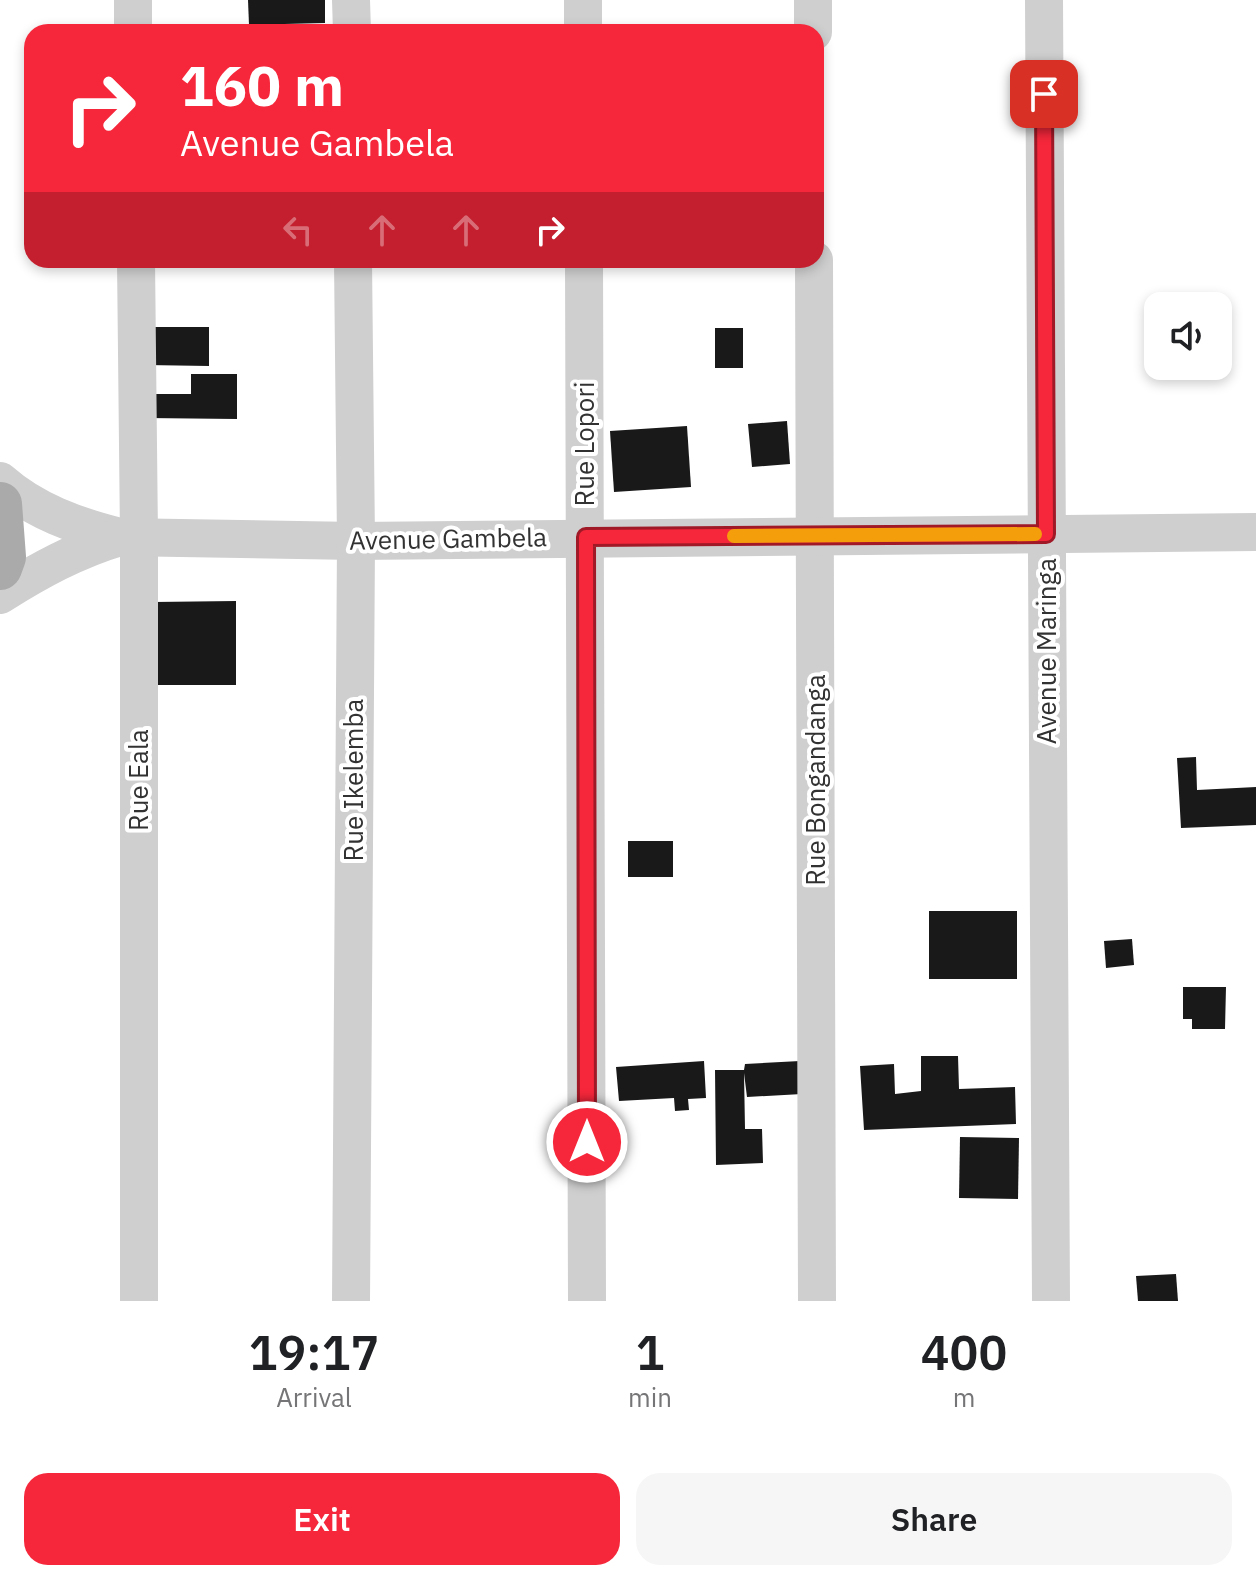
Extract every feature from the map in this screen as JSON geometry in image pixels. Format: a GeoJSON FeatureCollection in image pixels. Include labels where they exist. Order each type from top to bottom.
{"type":"FeatureCollection","features":[{"type":"Feature","properties":{"kind":"main road"},"geometry":{"type":"LineString","coordinates":[[0,504],[4,557],[0,568]]}},
{"type":"Feature","properties":{"kind":"street"},"geometry":{"type":"LineString","coordinates":[[133,0],[133,24]]}},
{"type":"Feature","properties":{"kind":"street"},"geometry":{"type":"LineString","coordinates":[[351,0],[352,24]]}},
{"type":"Feature","properties":{"kind":"street"},"geometry":{"type":"LineString","coordinates":[[583,0],[583,24]]}},
{"type":"Feature","properties":{"kind":"street"},"geometry":{"type":"LineString","coordinates":[[813,0],[813,24]]}},
{"type":"Feature","properties":{"kind":"street","name":"Avenue Maringa"},"geometry":{"type":"LineString","coordinates":[[1044,0],[1051,1301]]}},
{"type":"Feature","properties":{"kind":"street","name":"Rue Eala"},"geometry":{"type":"LineString","coordinates":[[136,268],[130,537],[139,1301]]}},
{"type":"Feature","properties":{"kind":"street","name":"Rue Ikelemba"},"geometry":{"type":"LineString","coordinates":[[351,1301],[356,541],[353,268]]}},
{"type":"Feature","properties":{"kind":"street","name":"Rue Lopori"},"geometry":{"type":"LineString","coordinates":[[584,268],[587,1301]]}},
{"type":"Feature","properties":{"kind":"street","name":"Rue Bongandanga"},"geometry":{"type":"LineString","coordinates":[[814,268],[817,1301]]}},
{"type":"Feature","properties":{"kind":"street"},"geometry":{"type":"LineString","coordinates":[[0,481],[46,512],[93,530],[130,537]]}},
{"type":"Feature","properties":{"kind":"street","name":"Avenue Gambela"},"geometry":{"type":"LineString","coordinates":[[130,537],[356,541],[1256,532]]}},
{"type":"Feature","properties":{"kind":"street"},"geometry":{"type":"LineString","coordinates":[[0,595],[53,563],[93,545],[130,537]]}},
{"type":"Feature","properties":{"kind":"building"},"geometry":{"type":"Polygon","coordinates":[[[248,0],[325,0],[325,23],[249,24],[248,0]]]}},
{"type":"Feature","properties":{"kind":"building"},"geometry":{"type":"Polygon","coordinates":[[[146,327],[209,327],[209,366],[146,365],[146,327]]]}},
{"type":"Feature","properties":{"kind":"building"},"geometry":{"type":"Polygon","coordinates":[[[715,328],[743,328],[743,368],[715,368],[715,328]]]}},
{"type":"Feature","properties":{"kind":"building"},"geometry":{"type":"Polygon","coordinates":[[[191,374],[237,374],[237,419],[146,418],[147,394],[191,394],[191,374]]]}},
{"type":"Feature","properties":{"kind":"building"},"geometry":{"type":"Polygon","coordinates":[[[787,421],[790,464],[752,467],[748,424],[787,421]]]}},
{"type":"Feature","properties":{"kind":"building"},"geometry":{"type":"Polygon","coordinates":[[[687,426],[691,487],[614,492],[610,431],[687,426]]]}},
{"type":"Feature","properties":{"kind":"building"},"geometry":{"type":"Polygon","coordinates":[[[236,601],[236,685],[155,685],[154,602],[236,601]]]}},
{"type":"Feature","properties":{"kind":"building"},"geometry":{"type":"Polygon","coordinates":[[[1196,757],[1197,790],[1256,787],[1256,825],[1181,828],[1177,758],[1196,757]]]}},
{"type":"Feature","properties":{"kind":"building"},"geometry":{"type":"Polygon","coordinates":[[[628,841],[673,841],[673,877],[628,877],[628,841]]]}},
{"type":"Feature","properties":{"kind":"building"},"geometry":{"type":"Polygon","coordinates":[[[929,911],[1017,911],[1017,979],[929,979],[929,911]]]}},
{"type":"Feature","properties":{"kind":"building"},"geometry":{"type":"Polygon","coordinates":[[[1132,939],[1134,965],[1106,968],[1104,941],[1132,939]]]}},
{"type":"Feature","properties":{"kind":"building"},"geometry":{"type":"Polygon","coordinates":[[[1183,987],[1226,987],[1225,1029],[1192,1029],[1192,1019],[1183,1019],[1183,987]]]}},
{"type":"Feature","properties":{"kind":"building"},"geometry":{"type":"Polygon","coordinates":[[[921,1056],[958,1056],[959,1089],[1015,1087],[1016,1124],[864,1130],[860,1066],[894,1064],[895,1094],[921,1091],[921,1056]]]}},
{"type":"Feature","properties":{"kind":"building"},"geometry":{"type":"Polygon","coordinates":[[[704,1061],[706,1098],[688,1099],[689,1110],[675,1111],[674,1098],[619,1101],[616,1067],[704,1061]]]}},
{"type":"Feature","properties":{"kind":"building"},"geometry":{"type":"Polygon","coordinates":[[[800,1061],[802,1094],[747,1097],[744,1073],[745,1129],[762,1129],[763,1163],[716,1165],[715,1070],[744,1070],[745,1064],[800,1061]]]}},
{"type":"Feature","properties":{"kind":"building"},"geometry":{"type":"Polygon","coordinates":[[[960,1137],[1019,1138],[1018,1199],[959,1198],[960,1137]]]}},
{"type":"Feature","properties":{"kind":"building"},"geometry":{"type":"Polygon","coordinates":[[[1176,1274],[1178,1301],[1138,1301],[1136,1276],[1176,1274]]]}},
{"type":"Feature","properties":{"kind":"slow traffic"},"geometry":{"type":"LineString","coordinates":[[734,536],[1035,534]]}},
{"type":"Feature","properties":{"kind":"route"},"geometry":{"type":"LineString","coordinates":[[587,1142],[586,537],[1046,534],[1044,94]]}}]}
